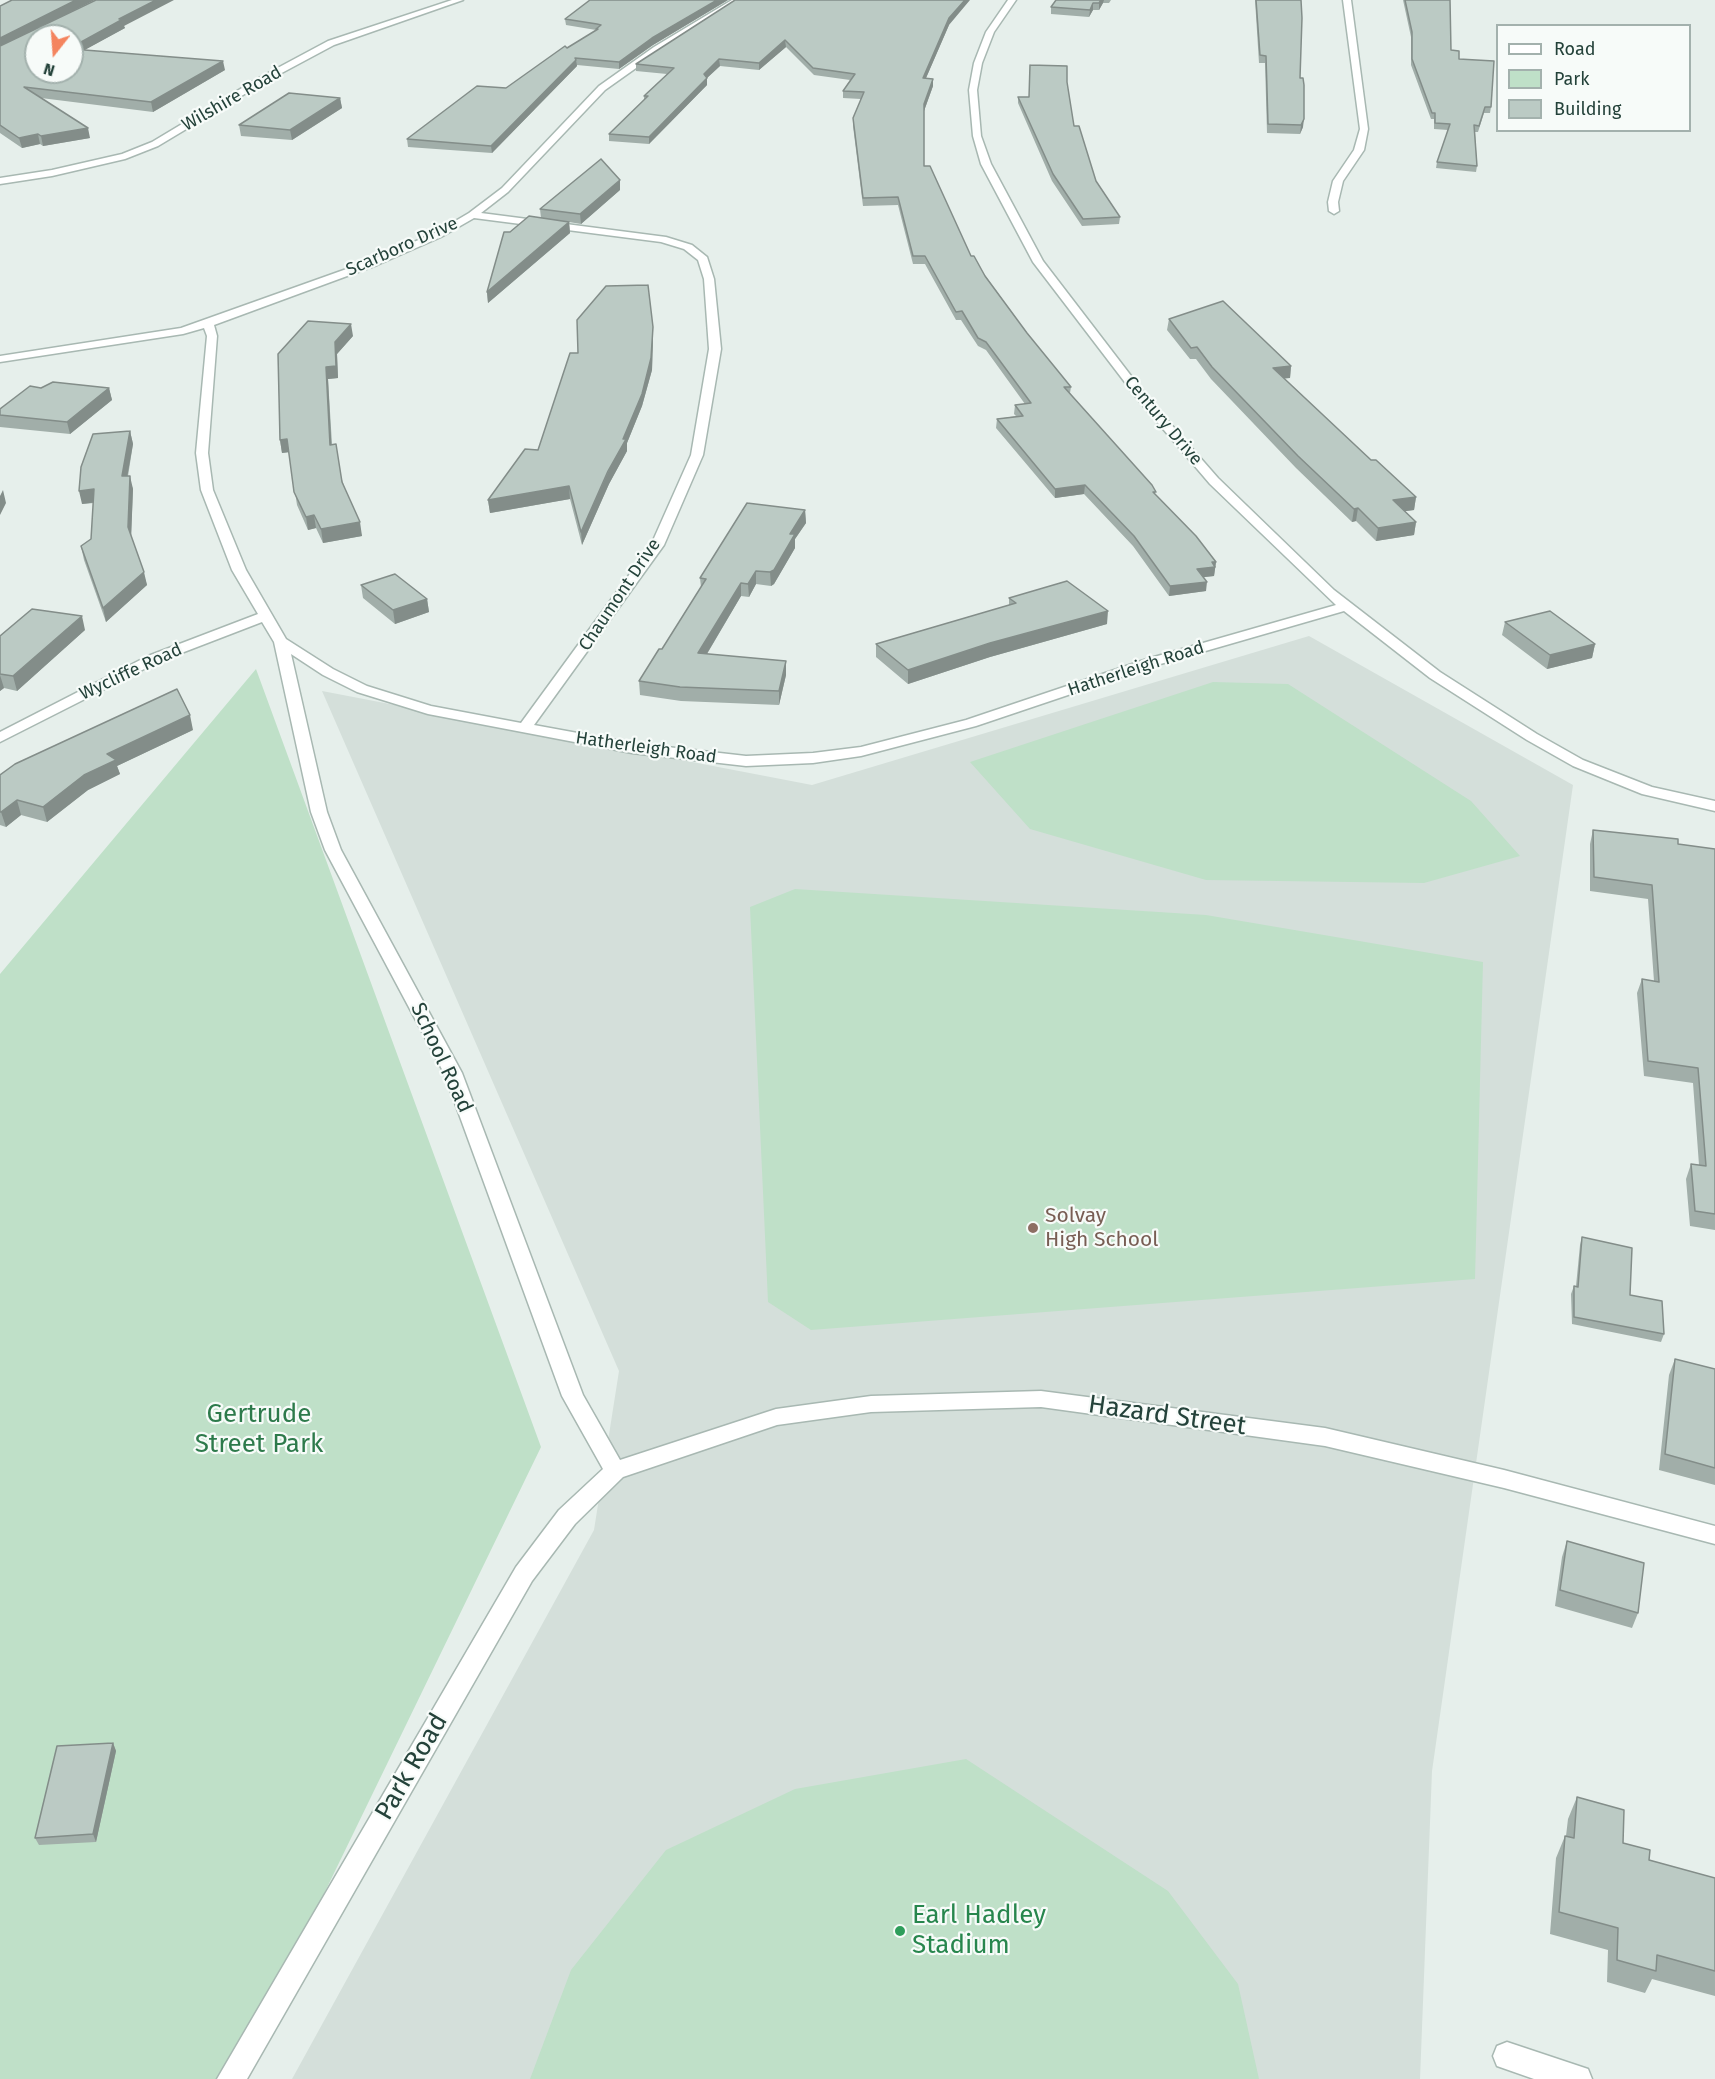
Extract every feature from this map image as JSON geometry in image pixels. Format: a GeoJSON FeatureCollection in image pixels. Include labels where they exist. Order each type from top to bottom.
{"type":"FeatureCollection","features":[{"type":"Feature","properties":{"kind":"street","name":"Wilshire Road"},"geometry":{"type":"LineString","coordinates":[[0,181],[52,174],[135,152],[155,144],[260,81],[331,44],[459,0]]}},
{"type":"Feature","properties":{"kind":"street","name":"Scarboro Drive"},"geometry":{"type":"LineString","coordinates":[[0,359],[146,338],[208,323],[373,263],[438,235],[472,215],[505,190],[602,88],[657,49],[737,0]]}},
{"type":"Feature","properties":{"kind":"street","name":"Century Drive"},"geometry":{"type":"LineString","coordinates":[[1012,0],[990,32],[978,63],[973,90],[977,136],[986,164],[1038,262],[1137,391],[1214,481],[1329,593],[1435,675],[1532,737],[1578,763],[1647,791],[1715,806]]}},
{"type":"Feature","properties":{"kind":"street"},"geometry":{"type":"LineString","coordinates":[[1334,211],[1333,202],[1338,181],[1359,150],[1364,129],[1347,0]]}},
{"type":"Feature","properties":{"kind":"street","name":"Chaumont Drive"},"geometry":{"type":"LineString","coordinates":[[472,215],[662,239],[688,248],[703,259],[709,279],[715,349],[697,455],[657,545],[525,728]]}},
{"type":"Feature","properties":{"kind":"street"},"geometry":{"type":"LineString","coordinates":[[208,323],[212,336],[202,453],[207,490],[239,570],[267,615],[280,642]]}},
{"type":"Feature","properties":{"kind":"street","name":"Hatherleigh Road"},"geometry":{"type":"LineString","coordinates":[[280,642],[328,672],[362,689],[428,710],[632,748],[746,761],[813,758],[861,752],[971,723],[1152,662],[1346,606]]}},
{"type":"Feature","properties":{"kind":"street","name":"Wycliffe Road"},"geometry":{"type":"LineString","coordinates":[[0,738],[153,659],[267,615]]}},
{"type":"Feature","properties":{"kind":"street","name":"School Road"},"geometry":{"type":"LineString","coordinates":[[280,642],[319,812],[333,850],[453,1072],[573,1396],[615,1471]]}},
{"type":"Feature","properties":{"kind":"street","name":"Hazard Street"},"geometry":{"type":"LineString","coordinates":[[615,1471],[776,1417],[872,1404],[1041,1399],[1325,1437],[1504,1479],[1715,1535]]}},
{"type":"Feature","properties":{"kind":"street","name":"Park Road"},"geometry":{"type":"LineString","coordinates":[[231,2079],[524,1574],[567,1517],[615,1471]]}},
{"type":"Feature","properties":{"kind":"street"},"geometry":{"type":"LineString","coordinates":[[1507,2056],[1578,2079]]}},
{"type":"Feature","properties":{"kind":"shaded area","name":"Solvay High School"},"geometry":{"type":"Polygon","coordinates":[[[1309,636],[1573,785],[1432,1771],[1420,2079],[292,2079],[594,1530],[619,1371],[322,691],[812,785],[1309,636]]]}},
{"type":"Feature","properties":{"kind":"green space","name":"Gertrude Street Park"},"geometry":{"type":"Polygon","coordinates":[[[256,669],[541,1447],[234,2079],[0,2079],[0,974],[256,669]]]}},
{"type":"Feature","properties":{"kind":"green space"},"geometry":{"type":"Polygon","coordinates":[[[1213,682],[1288,684],[1471,801],[1520,856],[1424,883],[1206,880],[1030,829],[970,762],[1213,682]]]}},
{"type":"Feature","properties":{"kind":"green space"},"geometry":{"type":"Polygon","coordinates":[[[795,889],[1206,915],[1483,962],[1475,1279],[811,1330],[768,1302],[750,907],[795,889]]]}},
{"type":"Feature","properties":{"kind":"green space","name":"Earl Hadley Stadium"},"geometry":{"type":"Polygon","coordinates":[[[966,1759],[1168,1891],[1238,1984],[1259,2079],[530,2079],[571,1970],[666,1850],[795,1789],[966,1759]]]}},
{"type":"Feature","properties":{"kind":"building"},"geometry":{"type":"Polygon","coordinates":[[[12,0],[76,0],[0,38],[0,6],[12,0]]]}},
{"type":"Feature","properties":{"kind":"building"},"geometry":{"type":"Polygon","coordinates":[[[96,0],[156,0],[84,40],[84,24],[46,24],[96,0]]]}},
{"type":"Feature","properties":{"kind":"building"},"geometry":{"type":"Polygon","coordinates":[[[590,0],[717,0],[652,38],[619,62],[575,58],[576,60],[491,146],[407,139],[477,86],[506,88],[565,46],[567,48],[598,29],[596,29],[601,25],[565,19],[590,0]]]}},
{"type":"Feature","properties":{"kind":"building"},"geometry":{"type":"Polygon","coordinates":[[[735,0],[965,0],[949,18],[923,78],[933,79],[924,104],[924,166],[930,166],[971,256],[974,256],[985,276],[1027,333],[1071,387],[1064,387],[1152,485],[1156,492],[1153,492],[1196,536],[1216,562],[1212,562],[1215,567],[1197,569],[1207,582],[1170,586],[1134,536],[1085,485],[1055,489],[997,419],[1023,416],[1015,405],[1031,403],[986,342],[978,338],[962,311],[956,312],[925,256],[913,256],[898,197],[863,198],[853,118],[864,92],[843,91],[855,74],[813,68],[785,40],[759,63],[719,59],[704,74],[707,78],[649,137],[609,134],[674,68],[636,64],[735,0]]]}},
{"type":"Feature","properties":{"kind":"building"},"geometry":{"type":"Polygon","coordinates":[[[1056,0],[1101,0],[1099,3],[1093,3],[1090,10],[1051,7],[1056,0]]]}},
{"type":"Feature","properties":{"kind":"building"},"geometry":{"type":"Polygon","coordinates":[[[1256,0],[1301,0],[1300,78],[1303,78],[1304,85],[1304,119],[1301,125],[1268,124],[1266,56],[1260,55],[1256,0]]]}},
{"type":"Feature","properties":{"kind":"building"},"geometry":{"type":"Polygon","coordinates":[[[1405,0],[1450,0],[1451,50],[1459,51],[1459,59],[1494,61],[1491,107],[1485,107],[1479,126],[1474,125],[1477,166],[1437,162],[1450,124],[1435,123],[1435,113],[1432,113],[1412,59],[1412,32],[1405,0]]]}},
{"type":"Feature","properties":{"kind":"building"},"geometry":{"type":"Polygon","coordinates":[[[24,34],[24,84],[84,84],[84,50],[223,61],[151,102],[24,87],[88,128],[19,138],[0,125],[0,46],[24,34]]]}},
{"type":"Feature","properties":{"kind":"building"},"geometry":{"type":"Polygon","coordinates":[[[1030,65],[1067,66],[1067,82],[1074,126],[1079,126],[1096,181],[1120,217],[1083,219],[1053,174],[1018,97],[1029,97],[1030,65]]]}},
{"type":"Feature","properties":{"kind":"building"},"geometry":{"type":"Polygon","coordinates":[[[289,93],[340,98],[290,130],[239,125],[289,93]]]}},
{"type":"Feature","properties":{"kind":"building"},"geometry":{"type":"Polygon","coordinates":[[[601,159],[620,180],[580,214],[540,209],[601,159]]]}},
{"type":"Feature","properties":{"kind":"building"},"geometry":{"type":"Polygon","coordinates":[[[529,216],[569,222],[487,292],[504,232],[510,232],[529,216]]]}},
{"type":"Feature","properties":{"kind":"building"},"geometry":{"type":"Polygon","coordinates":[[[648,285],[653,327],[651,358],[642,394],[623,439],[626,439],[608,471],[581,532],[569,486],[488,500],[525,449],[538,450],[570,353],[578,353],[577,320],[606,286],[648,285]]]}},
{"type":"Feature","properties":{"kind":"building"},"geometry":{"type":"Polygon","coordinates":[[[1223,301],[1291,366],[1273,368],[1371,460],[1376,460],[1416,497],[1393,500],[1416,522],[1378,528],[1358,508],[1354,509],[1298,456],[1212,367],[1197,347],[1191,348],[1169,319],[1223,301]]]}},
{"type":"Feature","properties":{"kind":"building"},"geometry":{"type":"Polygon","coordinates":[[[308,321],[351,324],[335,342],[336,366],[326,367],[330,445],[336,444],[342,482],[360,522],[321,529],[314,515],[306,517],[294,492],[287,439],[280,440],[278,354],[308,321]]]}},
{"type":"Feature","properties":{"kind":"building"},"geometry":{"type":"Polygon","coordinates":[[[53,382],[109,388],[67,422],[0,415],[0,409],[30,386],[41,388],[53,382]]]}},
{"type":"Feature","properties":{"kind":"building"},"geometry":{"type":"Polygon","coordinates":[[[130,431],[122,476],[130,476],[128,527],[144,572],[103,608],[81,546],[91,539],[94,489],[79,491],[81,467],[93,434],[130,431]]]}},
{"type":"Feature","properties":{"kind":"building"},"geometry":{"type":"Polygon","coordinates":[[[747,503],[805,510],[790,534],[795,534],[774,570],[756,571],[748,584],[741,583],[698,653],[786,661],[779,691],[680,687],[639,681],[706,579],[700,578],[747,503]]]}},
{"type":"Feature","properties":{"kind":"building"},"geometry":{"type":"Polygon","coordinates":[[[395,574],[427,599],[393,610],[361,585],[395,574]]]}},
{"type":"Feature","properties":{"kind":"building"},"geometry":{"type":"Polygon","coordinates":[[[1067,581],[1108,611],[990,643],[908,670],[876,644],[1016,603],[1009,598],[1067,581]]]}},
{"type":"Feature","properties":{"kind":"building"},"geometry":{"type":"Polygon","coordinates":[[[32,609],[82,616],[13,676],[0,674],[0,636],[32,609]]]}},
{"type":"Feature","properties":{"kind":"building"},"geometry":{"type":"Polygon","coordinates":[[[1550,611],[1595,644],[1550,655],[1505,622],[1550,611]]]}},
{"type":"Feature","properties":{"kind":"building"},"geometry":{"type":"Polygon","coordinates":[[[177,689],[190,715],[107,754],[116,760],[84,775],[43,807],[17,800],[0,812],[0,775],[15,764],[177,689]]]}},
{"type":"Feature","properties":{"kind":"building"},"geometry":{"type":"Polygon","coordinates":[[[1593,830],[1678,839],[1678,844],[1715,849],[1715,1214],[1695,1211],[1691,1164],[1706,1166],[1698,1068],[1648,1061],[1642,979],[1659,982],[1652,885],[1594,877],[1593,830]]]}},
{"type":"Feature","properties":{"kind":"building"},"geometry":{"type":"Polygon","coordinates":[[[1582,1237],[1632,1248],[1630,1295],[1662,1301],[1664,1334],[1574,1317],[1574,1286],[1578,1287],[1582,1237]]]}},
{"type":"Feature","properties":{"kind":"building"},"geometry":{"type":"Polygon","coordinates":[[[1675,1359],[1715,1369],[1715,1468],[1665,1454],[1675,1359]]]}},
{"type":"Feature","properties":{"kind":"building"},"geometry":{"type":"Polygon","coordinates":[[[1567,1541],[1644,1563],[1638,1613],[1560,1590],[1567,1541]]]}},
{"type":"Feature","properties":{"kind":"building"},"geometry":{"type":"Polygon","coordinates":[[[113,1743],[93,1834],[35,1838],[57,1746],[113,1743]]]}},
{"type":"Feature","properties":{"kind":"building"},"geometry":{"type":"Polygon","coordinates":[[[1577,1797],[1624,1810],[1623,1843],[1650,1850],[1649,1860],[1715,1878],[1715,1971],[1657,1955],[1656,1971],[1617,1960],[1618,1928],[1559,1912],[1565,1836],[1574,1838],[1577,1797]]]}},
{"type":"Feature","properties":{"kind":"place","name":"Solvay High School"},"geometry":{"type":"Point","coordinates":[1033,1228]}},
{"type":"Feature","properties":{"kind":"place","name":"Earl Hadley Stadium"},"geometry":{"type":"Point","coordinates":[900,1931]}}]}
